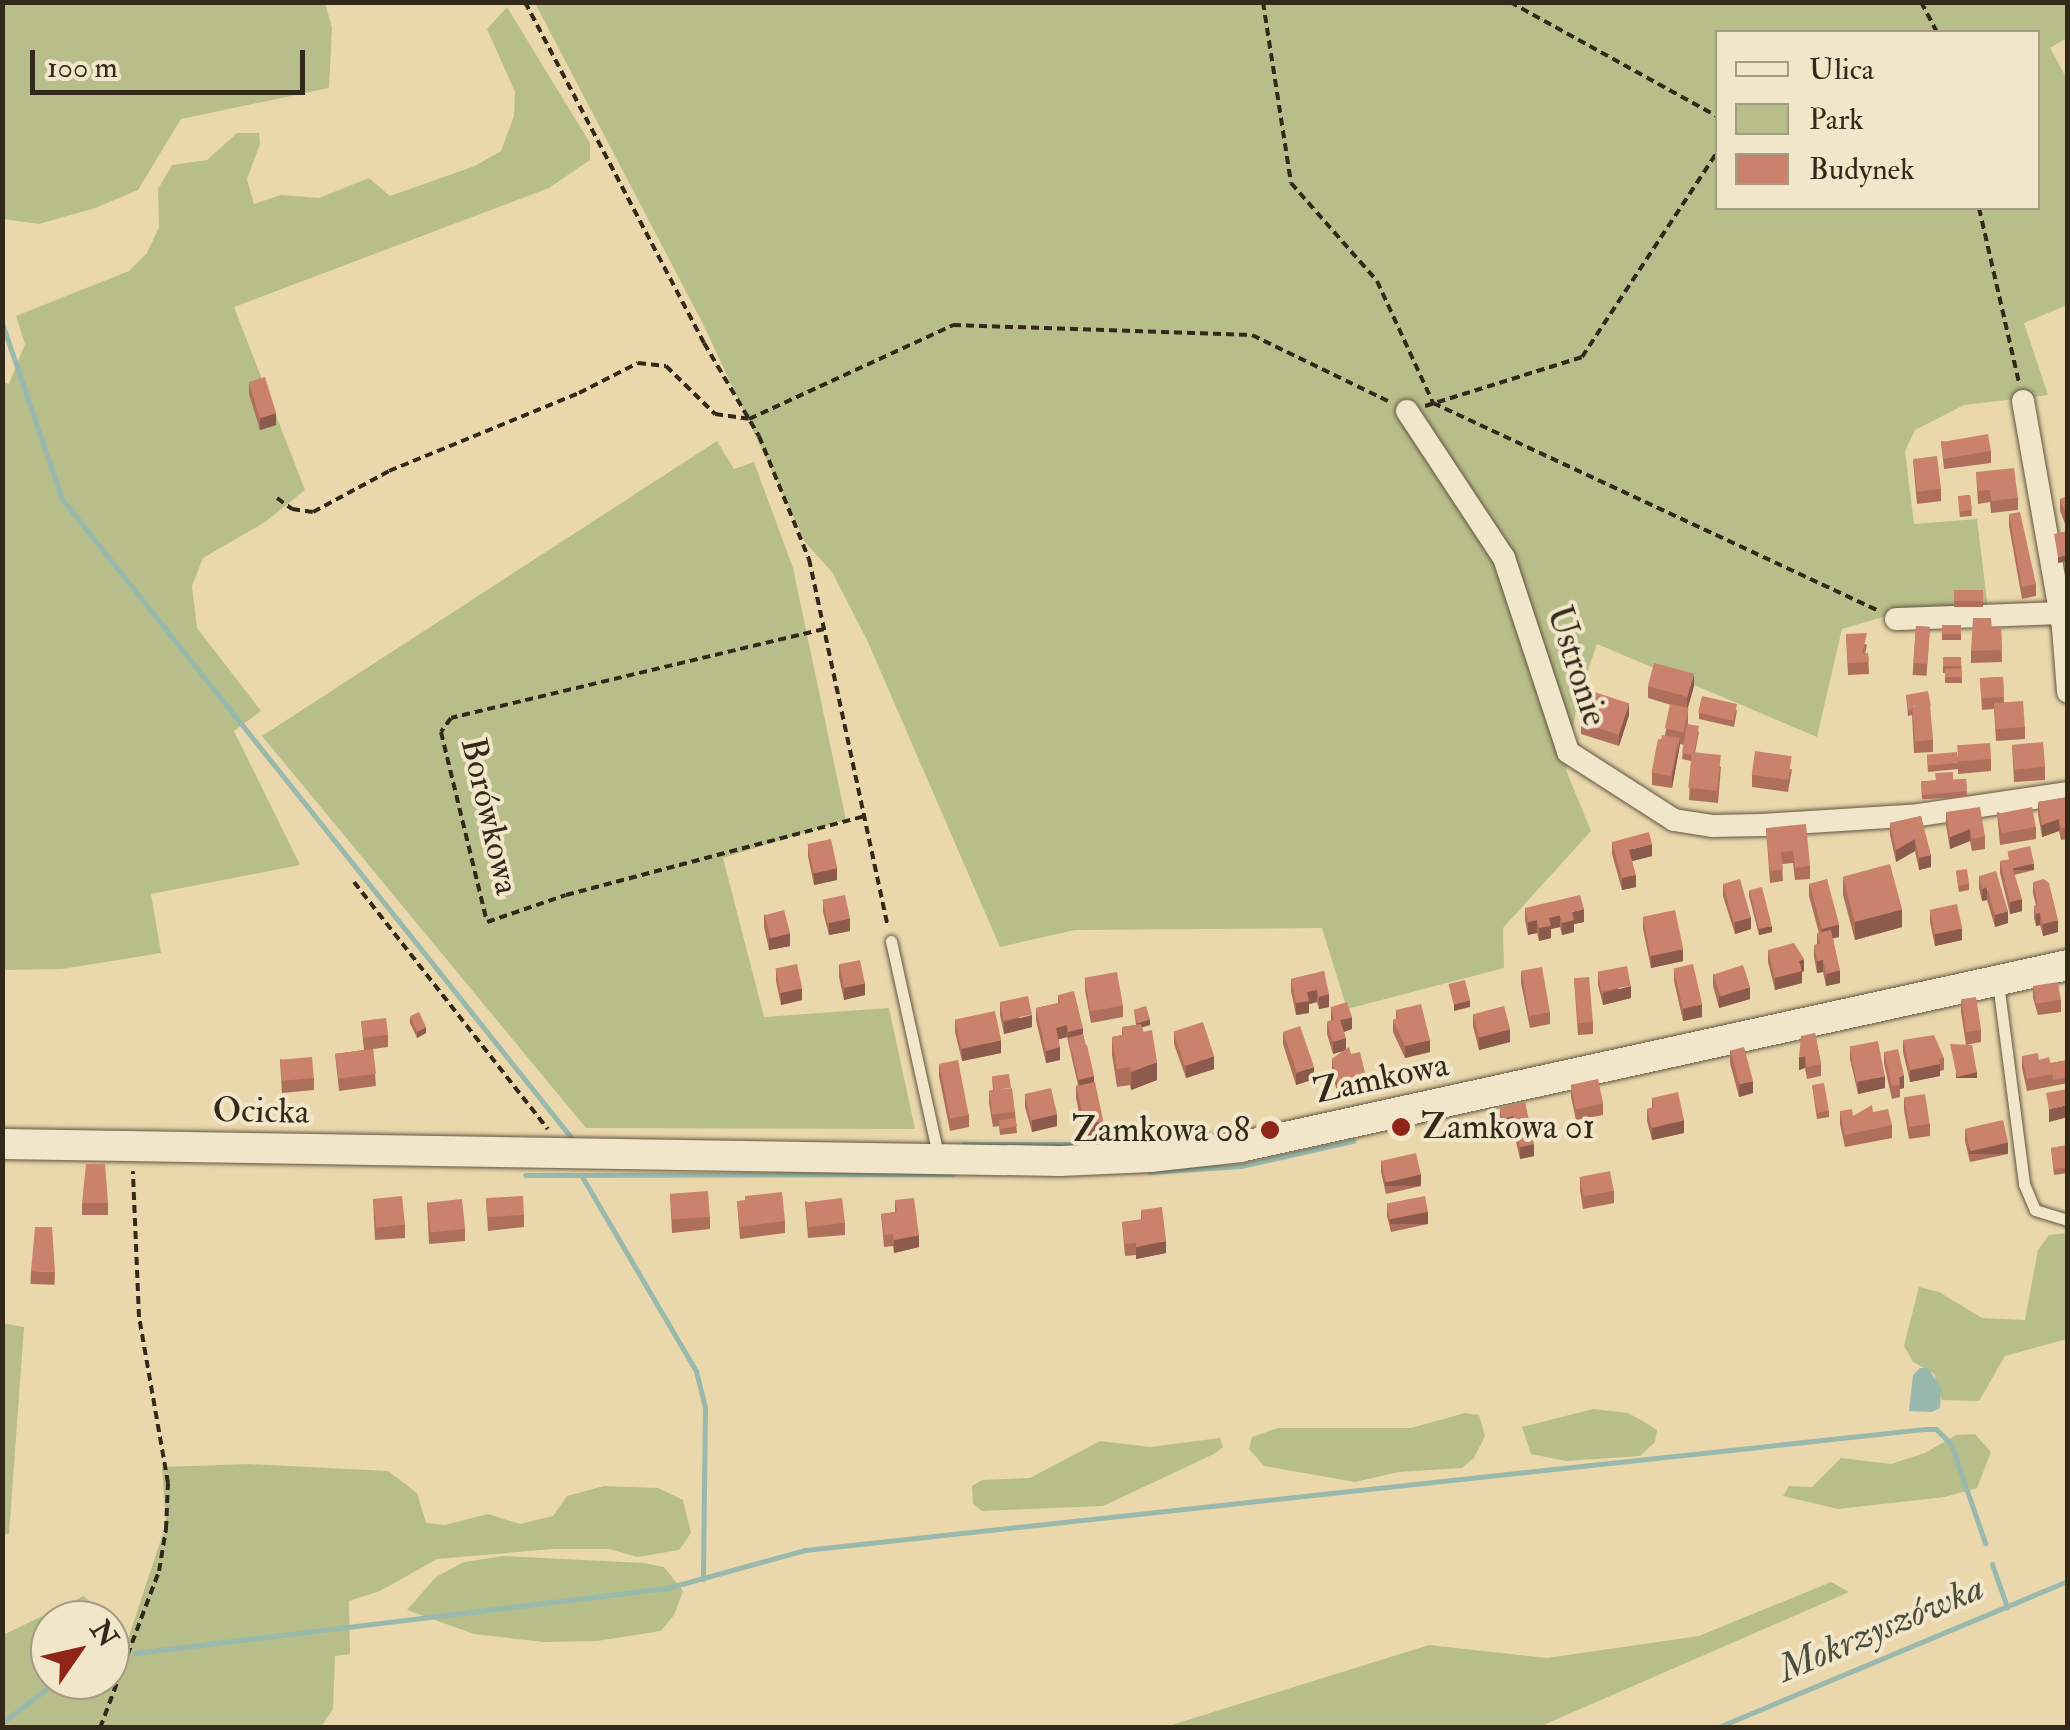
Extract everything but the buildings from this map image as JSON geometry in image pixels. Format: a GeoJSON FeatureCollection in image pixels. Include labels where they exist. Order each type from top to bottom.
{"type":"FeatureCollection","features":[{"type":"Feature","properties":{"kind":"street"},"geometry":{"type":"LineString","coordinates":[[2023,401],[2063,623],[2068,692]]}},
{"type":"Feature","properties":{"kind":"street","name":"Ustronie"},"geometry":{"type":"LineString","coordinates":[[1408,411],[1504,558],[1568,752],[1674,820],[1762,826],[1919,815],[2068,793]]}},
{"type":"Feature","properties":{"kind":"street"},"geometry":{"type":"LineString","coordinates":[[1896,618],[2063,623]]}},
{"type":"Feature","properties":{"kind":"street","name":"Zamkowa"},"geometry":{"type":"LineString","coordinates":[[518,1154],[554,1144],[1060,1161],[1240,1147],[2068,966]]}},
{"type":"Feature","properties":{"kind":"street","name":"Ocicka"},"geometry":{"type":"LineString","coordinates":[[2,1144],[518,1154]]}},
{"type":"Feature","properties":{"kind":"lane"},"geometry":{"type":"LineString","coordinates":[[891,941],[939,1159]]}},
{"type":"Feature","properties":{"kind":"lane"},"geometry":{"type":"LineString","coordinates":[[1997,981],[2024,1184],[2035,1210],[2068,1220]]}},
{"type":"Feature","properties":{"kind":"path"},"geometry":{"type":"LineString","coordinates":[[525,2],[704,343],[750,419],[809,560],[891,941]]}},
{"type":"Feature","properties":{"kind":"path"},"geometry":{"type":"LineString","coordinates":[[1263,2],[1291,183],[1377,281],[1433,403],[1896,618]]}},
{"type":"Feature","properties":{"kind":"path"},"geometry":{"type":"LineString","coordinates":[[1510,2],[1715,115]]}},
{"type":"Feature","properties":{"kind":"path"},"geometry":{"type":"LineString","coordinates":[[1922,2],[1936,30]]}},
{"type":"Feature","properties":{"kind":"path"},"geometry":{"type":"LineString","coordinates":[[278,498],[292,510],[313,512],[389,470],[579,393],[638,363],[666,366],[715,414],[750,419],[953,325],[1252,335],[1408,411],[1582,358],[1715,156]]}},
{"type":"Feature","properties":{"kind":"path"},"geometry":{"type":"LineString","coordinates":[[1979,210],[2023,401]]}},
{"type":"Feature","properties":{"kind":"path","name":"Borówkowa"},"geometry":{"type":"LineString","coordinates":[[824,630],[451,718],[441,732],[486,922],[566,895],[864,816]]}},
{"type":"Feature","properties":{"kind":"path"},"geometry":{"type":"LineString","coordinates":[[354,882],[554,1144]]}},
{"type":"Feature","properties":{"kind":"path"},"geometry":{"type":"LineString","coordinates":[[100,1728],[159,1571],[166,1529],[168,1483],[139,1316],[134,1146]]}},
{"type":"Feature","properties":{"kind":"green space"},"geometry":{"type":"Polygon","coordinates":[[[3,2],[325,3],[332,28],[329,88],[181,119],[138,190],[95,208],[39,224],[3,219],[3,2]]]}},
{"type":"Feature","properties":{"kind":"green space"},"geometry":{"type":"Polygon","coordinates":[[[535,3],[2067,3],[2067,38],[2050,48],[2067,79],[2067,305],[2024,323],[2048,395],[1964,405],[1915,430],[1905,451],[1914,524],[1977,519],[1988,609],[1893,614],[1842,629],[1817,737],[1597,644],[1578,699],[1566,770],[1591,831],[1503,928],[1504,968],[1347,1009],[1322,928],[1075,930],[1000,947],[867,640],[832,572],[805,542],[703,324],[535,3]]]}},
{"type":"Feature","properties":{"kind":"green space"},"geometry":{"type":"Polygon","coordinates":[[[507,7],[590,143],[590,160],[549,188],[234,307],[305,490],[265,522],[203,558],[192,586],[197,628],[261,711],[234,731],[300,865],[151,894],[161,953],[62,969],[3,970],[2,382],[9,384],[25,344],[16,316],[129,271],[147,253],[159,227],[158,189],[172,165],[207,160],[237,133],[259,133],[260,144],[247,179],[254,204],[281,195],[319,198],[369,178],[390,196],[475,166],[501,151],[514,116],[515,92],[487,29],[507,7]]]}},
{"type":"Feature","properties":{"kind":"green space"},"geometry":{"type":"Polygon","coordinates":[[[717,441],[734,469],[754,462],[793,568],[846,820],[723,858],[764,1017],[889,1008],[915,1129],[586,1128],[262,736],[717,441]]]}},
{"type":"Feature","properties":{"kind":"green space"},"geometry":{"type":"Polygon","coordinates":[[[2067,1233],[2067,1339],[2005,1356],[1979,1401],[1942,1400],[1934,1374],[1913,1362],[1904,1346],[1919,1287],[1939,1292],[1982,1318],[2025,1320],[2038,1250],[2049,1235],[2067,1233]]]}},
{"type":"Feature","properties":{"kind":"green space"},"geometry":{"type":"Polygon","coordinates":[[[2,1323],[24,1327],[9,1534],[3,1534],[2,1323]]]}},
{"type":"Feature","properties":{"kind":"green space"},"geometry":{"type":"Polygon","coordinates":[[[1593,1409],[1628,1413],[1657,1430],[1655,1442],[1640,1456],[1566,1461],[1531,1454],[1522,1427],[1593,1409]]]}},
{"type":"Feature","properties":{"kind":"green space"},"geometry":{"type":"Polygon","coordinates":[[[1465,1413],[1479,1415],[1485,1436],[1474,1458],[1462,1468],[1399,1472],[1355,1482],[1264,1466],[1249,1449],[1252,1437],[1278,1428],[1411,1428],[1465,1413]]]}},
{"type":"Feature","properties":{"kind":"green space"},"geometry":{"type":"Polygon","coordinates":[[[1975,1434],[1991,1452],[1977,1488],[1945,1497],[1838,1509],[1783,1496],[1789,1486],[1812,1487],[1841,1458],[1891,1464],[1925,1453],[1956,1435],[1975,1434]]]}},
{"type":"Feature","properties":{"kind":"green space"},"geometry":{"type":"Polygon","coordinates":[[[1220,1438],[1223,1447],[1214,1454],[1103,1506],[982,1511],[973,1504],[972,1486],[982,1480],[1030,1478],[1100,1441],[1150,1447],[1220,1438]]]}},
{"type":"Feature","properties":{"kind":"green space"},"geometry":{"type":"Polygon","coordinates":[[[248,1464],[388,1471],[417,1493],[426,1523],[445,1525],[488,1514],[520,1524],[553,1516],[567,1496],[604,1486],[658,1488],[683,1500],[691,1533],[679,1550],[638,1557],[609,1549],[552,1549],[437,1559],[380,1591],[349,1601],[350,1654],[335,1656],[333,1709],[321,1727],[3,1727],[3,1635],[30,1622],[30,1700],[130,1700],[130,1633],[166,1524],[162,1467],[248,1464]]]}},
{"type":"Feature","properties":{"kind":"green space"},"geometry":{"type":"Polygon","coordinates":[[[503,1556],[644,1563],[664,1567],[683,1591],[674,1615],[661,1631],[597,1641],[544,1642],[474,1634],[407,1610],[436,1577],[464,1562],[503,1556]]]}},
{"type":"Feature","properties":{"kind":"green space"},"geometry":{"type":"Polygon","coordinates":[[[1831,1582],[1849,1592],[1539,1727],[1165,1727],[1429,1645],[1547,1658],[1699,1636],[1831,1582]]]}},
{"type":"Feature","properties":{"kind":"shaded area"},"geometry":{"type":"Polygon","coordinates":[[[1920,1368],[1928,1368],[1941,1388],[1940,1408],[1932,1412],[1909,1411],[1913,1375],[1920,1368]]]}},
{"type":"Feature","properties":{"kind":"waterway"},"geometry":{"type":"LineString","coordinates":[[2,323],[62,499],[574,1141]]}},
{"type":"Feature","properties":{"kind":"waterway"},"geometry":{"type":"LineString","coordinates":[[1149,1172],[1241,1166],[1353,1141]]}},
{"type":"Feature","properties":{"kind":"waterway"},"geometry":{"type":"LineString","coordinates":[[963,1144],[1110,1144]]}},
{"type":"Feature","properties":{"kind":"waterway"},"geometry":{"type":"LineString","coordinates":[[525,1175],[953,1174]]}},
{"type":"Feature","properties":{"kind":"waterway"},"geometry":{"type":"LineString","coordinates":[[581,1175],[696,1371],[705,1407],[703,1579]]}},
{"type":"Feature","properties":{"kind":"waterway"},"geometry":{"type":"LineString","coordinates":[[135,1653],[667,1588],[805,1550],[1925,1429],[1936,1429],[1951,1444],[1985,1543]]}},
{"type":"Feature","properties":{"kind":"waterway"},"geometry":{"type":"LineString","coordinates":[[1992,1564],[2007,1607]]}},
{"type":"Feature","properties":{"kind":"waterway","name":"Mokrzyszówka"},"geometry":{"type":"LineString","coordinates":[[1716,1728],[2068,1581]]}},
{"type":"Feature","properties":{"kind":"waterway"},"geometry":{"type":"LineString","coordinates":[[2,1723],[32,1700]]}},
{"type":"Feature","properties":{"kind":"place","name":"Zamkowa 01"},"geometry":{"type":"Point","coordinates":[1401,1127]}},
{"type":"Feature","properties":{"kind":"place","name":"Zamkowa 08"},"geometry":{"type":"Point","coordinates":[1270,1130]}}]}
